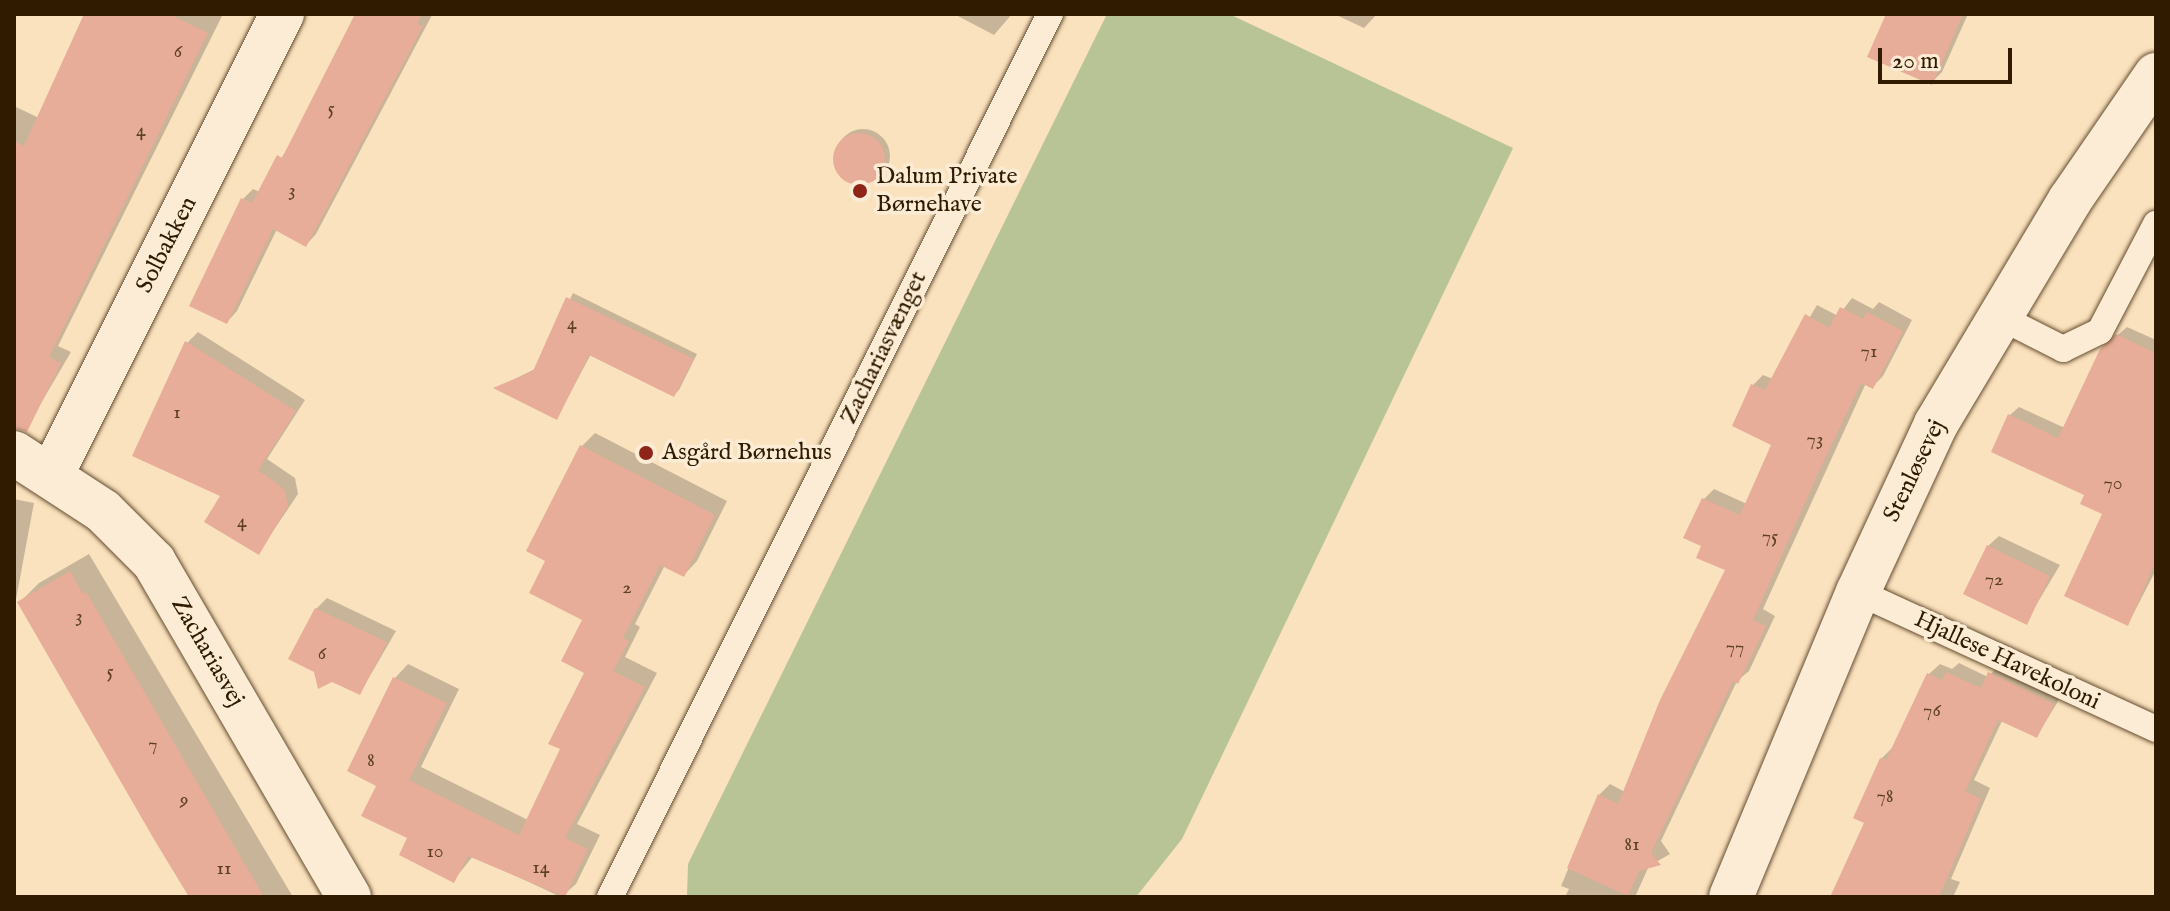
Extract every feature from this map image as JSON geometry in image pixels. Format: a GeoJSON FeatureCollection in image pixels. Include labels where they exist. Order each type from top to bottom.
{"type":"FeatureCollection","features":[{"type":"Feature","properties":{"kind":"street","name":"Solbakken"},"geometry":{"type":"LineString","coordinates":[[51,476],[282,14]]}},
{"type":"Feature","properties":{"kind":"street","name":"Stenløsevej"},"geometry":{"type":"LineString","coordinates":[[1731,897],[1858,592],[1936,424],[1998,316],[2156,75]]}},
{"type":"Feature","properties":{"kind":"street","name":"Zachariasvej"},"geometry":{"type":"LineString","coordinates":[[14,453],[103,511],[154,562],[349,897]]}},
{"type":"Feature","properties":{"kind":"lane","name":"Zachariasvænget"},"geometry":{"type":"LineString","coordinates":[[610,897],[1050,14]]}},
{"type":"Feature","properties":{"kind":"lane"},"geometry":{"type":"LineString","coordinates":[[1998,316],[2063,349],[2100,331],[2156,224]]}},
{"type":"Feature","properties":{"kind":"lane","name":"Hjallese Havekoloni"},"geometry":{"type":"LineString","coordinates":[[1858,592],[2156,729]]}},
{"type":"Feature","properties":{"kind":"green space"},"geometry":{"type":"Polygon","coordinates":[[[1107,14],[1229,14],[1513,148],[1182,839],[1136,897],[687,897],[688,864],[1107,14]]]}},
{"type":"Feature","properties":{"kind":"building"},"geometry":{"type":"Polygon","coordinates":[[[84,14],[169,14],[208,33],[49,357],[61,363],[27,432],[14,428],[14,141],[24,146],[84,14]]]}},
{"type":"Feature","properties":{"kind":"building"},"geometry":{"type":"Polygon","coordinates":[[[355,14],[422,14],[417,24],[423,26],[306,247],[273,229],[227,324],[189,306],[241,198],[252,203],[277,155],[282,158],[355,14]]]}},
{"type":"Feature","properties":{"kind":"building"},"geometry":{"type":"Polygon","coordinates":[[[1886,14],[1963,14],[1932,85],[1867,57],[1886,14]]]}},
{"type":"Feature","properties":{"kind":"building"},"geometry":{"type":"Polygon","coordinates":[[[859,133],[877,141],[885,159],[877,177],[859,185],[841,177],[833,159],[841,141],[859,133]]]}},
{"type":"Feature","properties":{"kind":"building"},"geometry":{"type":"Polygon","coordinates":[[[566,297],[694,359],[674,397],[589,355],[557,420],[493,388],[533,371],[566,297]]]}},
{"type":"Feature","properties":{"kind":"building"},"geometry":{"type":"Polygon","coordinates":[[[1840,307],[1863,319],[1867,312],[1903,331],[1873,389],[1861,383],[1821,467],[1753,620],[1766,626],[1738,684],[1733,681],[1651,853],[1661,865],[1639,871],[1628,896],[1567,868],[1598,794],[1618,804],[1660,700],[1725,570],[1696,558],[1701,546],[1683,538],[1702,498],[1740,515],[1771,445],[1732,426],[1751,384],[1765,390],[1805,314],[1829,328],[1840,307]]]}},
{"type":"Feature","properties":{"kind":"building"},"geometry":{"type":"Polygon","coordinates":[[[2116,334],[2156,353],[2156,560],[2128,626],[2064,596],[2102,514],[2080,504],[2084,495],[1991,452],[2008,414],[2058,438],[2100,349],[2116,334]]]}},
{"type":"Feature","properties":{"kind":"building"},"geometry":{"type":"Polygon","coordinates":[[[185,341],[296,411],[258,470],[284,489],[288,506],[259,555],[204,522],[220,496],[132,456],[185,341]]]}},
{"type":"Feature","properties":{"kind":"building"},"geometry":{"type":"Polygon","coordinates":[[[580,445],[715,515],[684,577],[660,565],[623,638],[629,641],[613,671],[645,687],[565,838],[588,849],[565,897],[468,856],[454,883],[399,855],[407,838],[361,816],[376,786],[347,771],[393,677],[447,703],[409,780],[519,835],[560,749],[548,744],[584,673],[561,661],[582,620],[529,593],[545,561],[526,551],[580,445]]]}},
{"type":"Feature","properties":{"kind":"building"},"geometry":{"type":"Polygon","coordinates":[[[1987,545],[2050,576],[2027,625],[1963,594],[1987,545]]]}},
{"type":"Feature","properties":{"kind":"building"},"geometry":{"type":"Polygon","coordinates":[[[70,571],[83,594],[86,592],[264,897],[189,897],[155,841],[17,602],[70,571]]]}},
{"type":"Feature","properties":{"kind":"building"},"geometry":{"type":"Polygon","coordinates":[[[315,608],[387,642],[360,695],[332,682],[318,689],[314,672],[288,659],[315,608]]]}},
{"type":"Feature","properties":{"kind":"building"},"geometry":{"type":"Polygon","coordinates":[[[1946,672],[1981,688],[1988,672],[2054,704],[2037,738],[1998,720],[1965,791],[1981,799],[1939,897],[1830,897],[1864,823],[1853,818],[1880,758],[1886,760],[1927,673],[1942,680],[1946,672]]]}},
{"type":"Feature","properties":{"kind":"place","name":"Dalum Private Børnehave"},"geometry":{"type":"Point","coordinates":[860,191]}},
{"type":"Feature","properties":{"kind":"place","name":"Asgård Børnehus"},"geometry":{"type":"Point","coordinates":[646,453]}}]}
